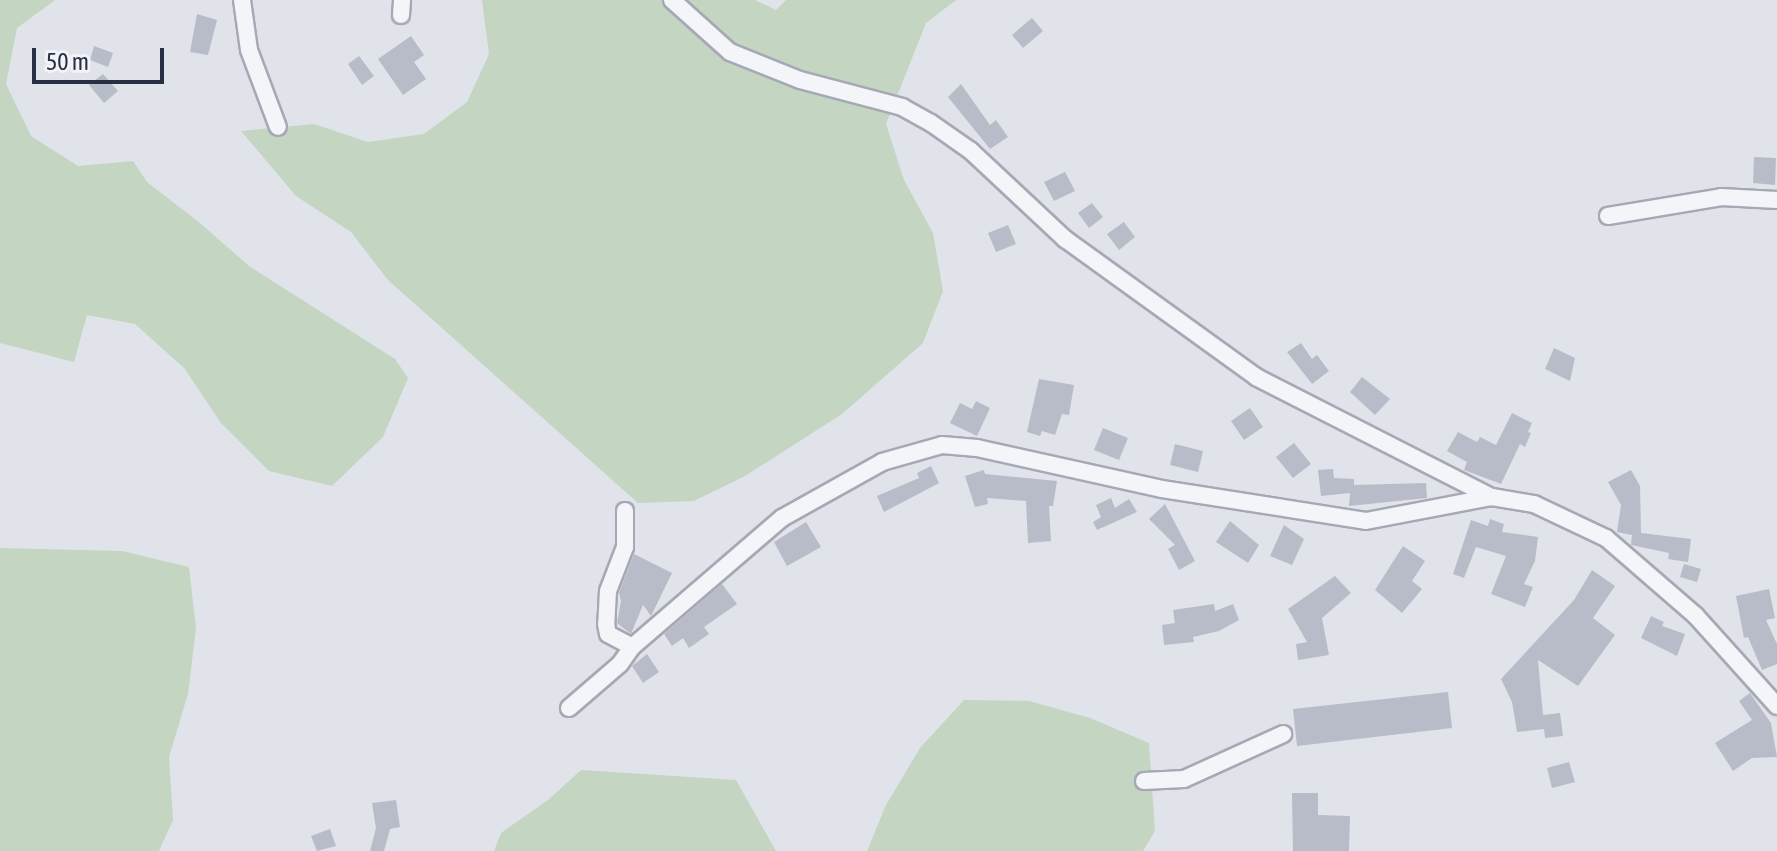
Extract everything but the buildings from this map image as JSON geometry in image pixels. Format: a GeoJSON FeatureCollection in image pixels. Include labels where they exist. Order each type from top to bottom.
{"type":"FeatureCollection","features":[{"type":"Feature","properties":{"kind":"street"},"geometry":{"type":"LineString","coordinates":[[242,0],[249,50],[278,127]]}},
{"type":"Feature","properties":{"kind":"street"},"geometry":{"type":"LineString","coordinates":[[672,0],[730,52],[800,80],[902,107],[931,123],[971,151],[1065,239],[1256,377],[1492,497],[1534,504],[1606,538],[1696,616],[1777,706]]}},
{"type":"Feature","properties":{"kind":"street"},"geometry":{"type":"LineString","coordinates":[[1608,216],[1721,197],[1777,200]]}},
{"type":"Feature","properties":{"kind":"street"},"geometry":{"type":"LineString","coordinates":[[569,708],[620,664],[632,647],[782,518],[882,462],[942,445],[977,448],[1162,489],[1366,521],[1492,497]]}},
{"type":"Feature","properties":{"kind":"street"},"geometry":{"type":"LineString","coordinates":[[625,511],[625,547],[608,591],[606,624],[608,634],[632,647]]}},
{"type":"Feature","properties":{"kind":"street"},"geometry":{"type":"LineString","coordinates":[[1144,781],[1184,779],[1283,734]]}},
{"type":"Feature","properties":{"kind":"green space"},"geometry":{"type":"Polygon","coordinates":[[[0,0],[55,0],[17,28],[6,84],[31,136],[78,166],[133,161],[147,182],[249,266],[395,359],[408,378],[383,437],[332,486],[269,471],[221,423],[184,368],[135,324],[87,315],[74,362],[0,343],[0,0]]]}},
{"type":"Feature","properties":{"kind":"green space"},"geometry":{"type":"Polygon","coordinates":[[[482,0],[755,0],[776,10],[786,0],[956,0],[926,23],[886,124],[904,180],[933,233],[943,291],[923,343],[842,414],[745,476],[694,501],[638,503],[388,280],[351,232],[296,196],[241,131],[314,124],[368,142],[424,134],[467,102],[489,54],[482,0]]]}},
{"type":"Feature","properties":{"kind":"green space"},"geometry":{"type":"Polygon","coordinates":[[[0,548],[122,551],[189,567],[196,628],[188,694],[169,757],[173,820],[159,851],[0,851],[0,548]]]}},
{"type":"Feature","properties":{"kind":"green space"},"geometry":{"type":"Polygon","coordinates":[[[964,700],[1029,701],[1090,718],[1149,743],[1155,831],[1143,851],[867,851],[886,805],[920,748],[964,700]]]}},
{"type":"Feature","properties":{"kind":"green space"},"geometry":{"type":"Polygon","coordinates":[[[581,770],[736,780],[776,851],[494,851],[501,833],[548,800],[581,770]]]}}]}
